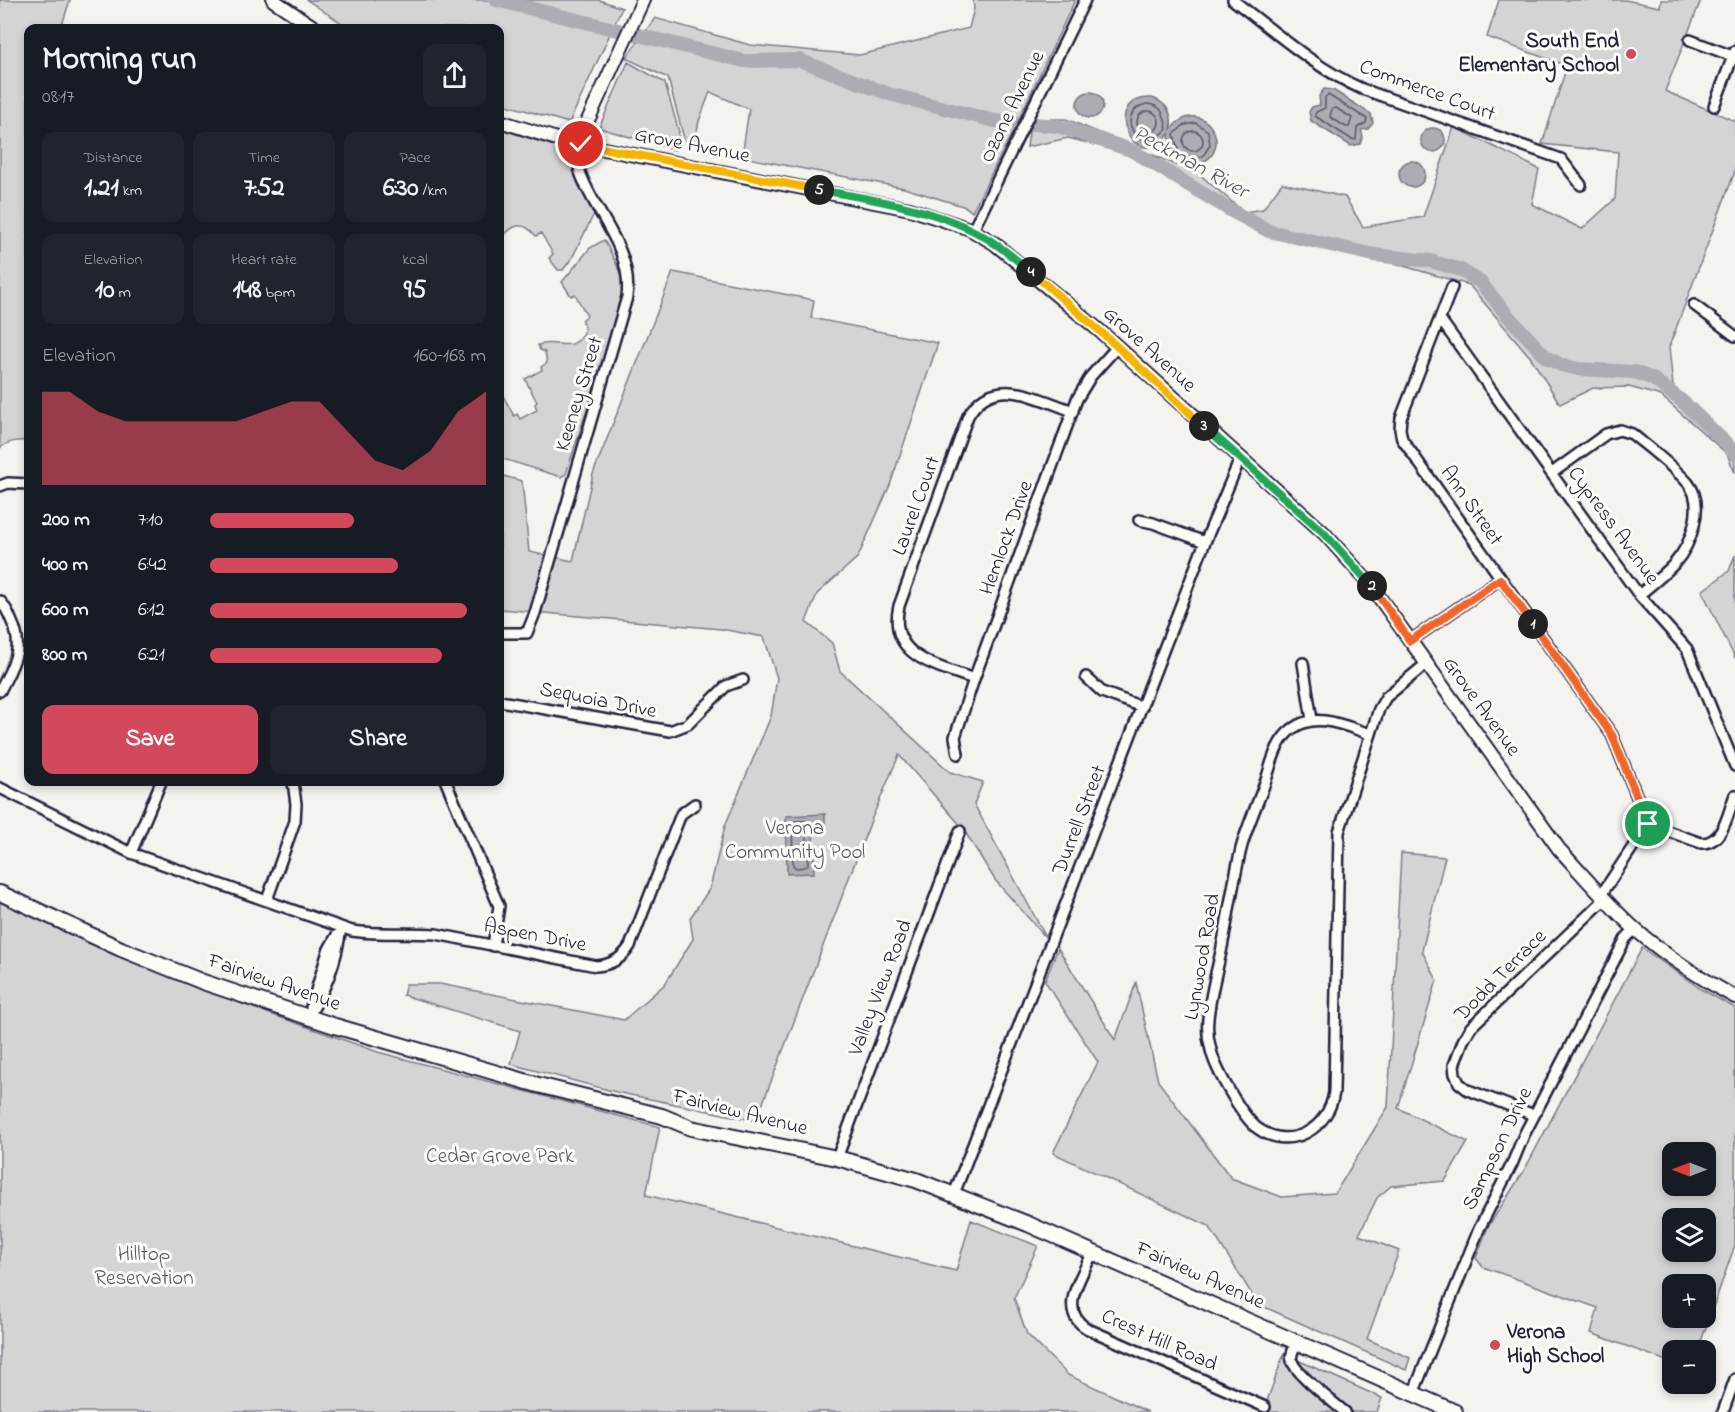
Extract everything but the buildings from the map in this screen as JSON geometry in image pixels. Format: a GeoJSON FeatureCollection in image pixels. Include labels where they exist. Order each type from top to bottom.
{"type":"FeatureCollection","features":[{"type":"Feature","properties":{"kind":"main road","name":"Fairview Avenue"},"geometry":{"type":"LineString","coordinates":[[0,893],[122,949],[183,974],[308,1017],[518,1079],[663,1116],[691,1128],[837,1158],[915,1179],[1093,1252],[1455,1412]]}},
{"type":"Feature","properties":{"kind":"street"},"geometry":{"type":"LineString","coordinates":[[273,0],[309,24]]}},
{"type":"Feature","properties":{"kind":"street"},"geometry":{"type":"LineString","coordinates":[[581,144],[584,129],[643,0]]}},
{"type":"Feature","properties":{"kind":"street","name":"Ozone Avenue"},"geometry":{"type":"LineString","coordinates":[[973,230],[1085,0]]}},
{"type":"Feature","properties":{"kind":"street","name":"Commerce Court"},"geometry":{"type":"LineString","coordinates":[[1233,0],[1299,51],[1346,81],[1362,89],[1561,159],[1581,185]]}},
{"type":"Feature","properties":{"kind":"street"},"geometry":{"type":"LineString","coordinates":[[1690,40],[1734,55],[1714,106]]}},
{"type":"Feature","properties":{"kind":"street","name":"Grove Avenue"},"geometry":{"type":"LineString","coordinates":[[504,121],[581,144],[884,202],[973,230],[994,243],[1117,347],[1324,533],[1369,583],[1559,849],[1635,929],[1672,958],[1735,997]]}},
{"type":"Feature","properties":{"kind":"street","name":"Keeney Street"},"geometry":{"type":"LineString","coordinates":[[504,633],[527,633],[535,613],[627,297],[628,271],[623,253],[580,172],[578,160],[581,144]]}},
{"type":"Feature","properties":{"kind":"street","name":"Ann Street"},"geometry":{"type":"LineString","coordinates":[[1452,287],[1401,418],[1401,434],[1500,579],[1612,735],[1648,824]]}},
{"type":"Feature","properties":{"kind":"street"},"geometry":{"type":"LineString","coordinates":[[1694,305],[1734,331]]}},
{"type":"Feature","properties":{"kind":"street","name":"Cypress Avenue"},"geometry":{"type":"LineString","coordinates":[[1440,319],[1639,595],[1687,649],[1735,766]]}},
{"type":"Feature","properties":{"kind":"street","name":"Hemlock Drive"},"geometry":{"type":"LineString","coordinates":[[958,754],[955,737],[974,679],[1073,411],[1085,384],[1117,347]]}},
{"type":"Feature","properties":{"kind":"street","name":"Laurel Court"},"geometry":{"type":"LineString","coordinates":[[974,679],[924,661],[913,654],[901,638],[897,619],[899,606],[968,416],[981,400],[994,393],[1007,391],[1020,393],[1073,411]]}},
{"type":"Feature","properties":{"kind":"street"},"geometry":{"type":"LineString","coordinates":[[1552,473],[1606,434],[1620,430],[1632,434],[1688,483],[1695,500],[1696,513],[1684,549],[1674,564],[1639,595]]}},
{"type":"Feature","properties":{"kind":"street","name":"Durrell Street"},"geometry":{"type":"LineString","coordinates":[[954,1194],[1205,542],[1240,459]]}},
{"type":"Feature","properties":{"kind":"street"},"geometry":{"type":"LineString","coordinates":[[0,486],[8,483],[24,484]]}},
{"type":"Feature","properties":{"kind":"street"},"geometry":{"type":"LineString","coordinates":[[1139,520],[1205,542]]}},
{"type":"Feature","properties":{"kind":"street"},"geometry":{"type":"LineString","coordinates":[[1410,641],[1500,579]]}},
{"type":"Feature","properties":{"kind":"street"},"geometry":{"type":"LineString","coordinates":[[0,601],[18,633],[19,645],[16,657],[0,691]]}},
{"type":"Feature","properties":{"kind":"street"},"geometry":{"type":"LineString","coordinates":[[1303,663],[1312,720],[1328,721],[1370,734]]}},
{"type":"Feature","properties":{"kind":"street","name":"Lynwood Road"},"geometry":{"type":"LineString","coordinates":[[1312,720],[1293,728],[1279,743],[1242,848],[1208,1021],[1211,1051],[1219,1072],[1252,1123],[1264,1132],[1277,1137],[1295,1137],[1311,1131],[1325,1118],[1333,1099],[1339,832],[1382,703],[1426,663]]}},
{"type":"Feature","properties":{"kind":"street"},"geometry":{"type":"LineString","coordinates":[[1086,676],[1102,692],[1142,707]]}},
{"type":"Feature","properties":{"kind":"street","name":"Sequoia Drive"},"geometry":{"type":"LineString","coordinates":[[504,702],[670,732],[688,724],[726,686],[744,680]]}},
{"type":"Feature","properties":{"kind":"street"},"geometry":{"type":"LineString","coordinates":[[131,853],[159,786]]}},
{"type":"Feature","properties":{"kind":"street"},"geometry":{"type":"LineString","coordinates":[[267,900],[295,821],[294,786]]}},
{"type":"Feature","properties":{"kind":"street"},"geometry":{"type":"LineString","coordinates":[[448,786],[500,906],[493,946]]}},
{"type":"Feature","properties":{"kind":"street","name":"Aspen Drive"},"geometry":{"type":"LineString","coordinates":[[0,788],[131,853],[341,928],[371,934],[436,934],[596,966],[619,959],[630,946],[681,814],[695,804]]}},
{"type":"Feature","properties":{"kind":"street"},"geometry":{"type":"LineString","coordinates":[[1603,897],[1648,824],[1701,843],[1709,842],[1720,834],[1735,795]]}},
{"type":"Feature","properties":{"kind":"street","name":"Valley View Road"},"geometry":{"type":"LineString","coordinates":[[837,1158],[960,831]]}},
{"type":"Feature","properties":{"kind":"street","name":"Dodd Terrace"},"geometry":{"type":"LineString","coordinates":[[1534,1115],[1464,1088],[1456,1079],[1454,1065],[1471,1027],[1603,897]]}},
{"type":"Feature","properties":{"kind":"street"},"geometry":{"type":"LineString","coordinates":[[308,1017],[328,951],[341,928]]}},
{"type":"Feature","properties":{"kind":"street","name":"Sampson Drive"},"geometry":{"type":"LineString","coordinates":[[1413,1394],[1479,1229],[1534,1115],[1626,939],[1635,929]]}},
{"type":"Feature","properties":{"kind":"street","name":"Crest Hill Road"},"geometry":{"type":"LineString","coordinates":[[1093,1252],[1072,1298],[1073,1312],[1080,1324],[1265,1407]]}},
{"type":"Feature","properties":{"kind":"street"},"geometry":{"type":"LineString","coordinates":[[1297,1342],[1292,1354],[1292,1362],[1302,1374],[1345,1412]]}},
{"type":"Feature","properties":{"kind":"street"},"geometry":{"type":"LineString","coordinates":[[1723,1412],[1735,1379]]}},
{"type":"Feature","properties":{"kind":"green space"},"geometry":{"type":"Polygon","coordinates":[[[0,0],[70,0],[62,24],[24,24],[24,441],[6,444],[0,448],[0,0]]]}},
{"type":"Feature","properties":{"kind":"green space"},"geometry":{"type":"Polygon","coordinates":[[[307,0],[599,0],[622,8],[569,123],[504,104],[504,24],[343,24],[307,0]]]}},
{"type":"Feature","properties":{"kind":"green space"},"geometry":{"type":"Polygon","coordinates":[[[973,0],[1075,0],[972,212],[966,207],[904,188],[742,157],[749,109],[710,92],[699,121],[694,145],[686,146],[668,78],[626,58],[655,18],[750,45],[860,55],[969,28],[974,9],[973,0]]]}},
{"type":"Feature","properties":{"kind":"green space"},"geometry":{"type":"Polygon","coordinates":[[[1499,0],[1625,0],[1660,7],[1661,0],[1701,0],[1665,91],[1735,121],[1735,171],[1669,347],[1673,386],[1735,445],[1735,473],[1727,454],[1661,396],[1629,387],[1593,388],[1560,404],[1531,358],[1469,285],[1388,260],[1261,233],[1126,153],[1068,138],[1027,147],[1031,119],[1066,119],[1199,174],[1244,212],[1263,209],[1282,183],[1345,197],[1363,227],[1423,217],[1454,127],[1539,169],[1532,204],[1582,229],[1615,199],[1618,152],[1542,144],[1567,66],[1487,37],[1499,0]]]}},
{"type":"Feature","properties":{"kind":"green space"},"geometry":{"type":"Polygon","coordinates":[[[628,62],[665,83],[679,132],[675,150],[599,128],[628,62]]]}},
{"type":"Feature","properties":{"kind":"green space"},"geometry":{"type":"Polygon","coordinates":[[[504,130],[570,151],[594,214],[572,258],[563,270],[558,270],[549,258],[553,254],[541,233],[536,236],[526,227],[521,226],[508,231],[504,236],[504,130]]]}},
{"type":"Feature","properties":{"kind":"green space"},"geometry":{"type":"Polygon","coordinates":[[[604,240],[621,276],[623,300],[566,474],[561,477],[504,459],[504,398],[514,416],[517,414],[520,419],[537,410],[535,404],[537,402],[525,379],[542,370],[541,367],[547,363],[545,352],[540,350],[538,345],[552,343],[564,345],[581,338],[585,330],[582,320],[587,316],[575,294],[571,296],[562,282],[590,248],[604,240]]]}},
{"type":"Feature","properties":{"kind":"green space","name":"Verona Community Pool"},"geometry":{"type":"Polygon","coordinates":[[[673,272],[814,300],[811,318],[938,343],[890,485],[858,557],[817,594],[806,622],[832,643],[840,671],[950,772],[983,782],[974,804],[1047,939],[995,880],[962,827],[899,755],[872,818],[756,1121],[616,1092],[511,1064],[520,1031],[403,995],[406,984],[440,984],[624,1020],[665,984],[693,939],[690,918],[710,888],[725,826],[771,716],[777,678],[764,637],[721,629],[504,609],[504,476],[522,481],[529,552],[573,561],[593,474],[673,272]]]}},
{"type":"Feature","properties":{"kind":"green space"},"geometry":{"type":"Polygon","coordinates":[[[1735,555],[1735,658],[1702,591],[1729,571],[1735,555]]]}},
{"type":"Feature","properties":{"kind":"green space"},"geometry":{"type":"Polygon","coordinates":[[[1401,853],[1445,857],[1422,951],[1437,980],[1398,1108],[1468,1142],[1445,1181],[1391,1186],[1377,1198],[1359,1235],[1399,1251],[1367,1339],[1410,1358],[1406,1370],[1251,1301],[1253,1296],[1209,1226],[1053,1153],[1098,1062],[1045,981],[1058,948],[1115,1040],[1136,983],[1158,1081],[1231,1178],[1282,1197],[1335,1193],[1388,1107],[1401,853]]]}},
{"type":"Feature","properties":{"kind":"green space","name":"Hilltop Reservation"},"geometry":{"type":"Polygon","coordinates":[[[0,901],[96,944],[245,1005],[378,1052],[660,1127],[646,1195],[956,1271],[971,1220],[1038,1246],[1014,1298],[1027,1334],[1068,1375],[1148,1412],[0,1412],[0,901]]]}},
{"type":"Feature","properties":{"kind":"green space"},"geometry":{"type":"Polygon","coordinates":[[[1642,948],[1701,989],[1735,1008],[1735,1245],[1716,1299],[1716,1274],[1662,1274],[1662,1328],[1706,1328],[1702,1340],[1662,1340],[1662,1359],[1591,1333],[1598,1308],[1483,1267],[1476,1258],[1488,1227],[1525,1169],[1642,948]]]}},
{"type":"Feature","properties":{"kind":"green space"},"geometry":{"type":"Polygon","coordinates":[[[1284,1354],[1382,1398],[1377,1412],[1263,1412],[1284,1354]]]}},
{"type":"Feature","properties":{"kind":"water"},"geometry":{"type":"Polygon","coordinates":[[[1324,89],[1333,90],[1371,114],[1373,123],[1368,129],[1361,130],[1363,136],[1360,144],[1351,146],[1311,121],[1309,112],[1312,107],[1320,105],[1319,96],[1324,89]]]}},
{"type":"Feature","properties":{"kind":"water"},"geometry":{"type":"Polygon","coordinates":[[[1090,92],[1099,96],[1103,105],[1099,114],[1090,118],[1081,114],[1077,105],[1081,96],[1090,92]]]}},
{"type":"Feature","properties":{"kind":"water"},"geometry":{"type":"Polygon","coordinates":[[[1152,98],[1162,103],[1168,110],[1171,129],[1183,119],[1194,117],[1204,120],[1212,128],[1216,138],[1215,149],[1209,158],[1196,165],[1180,162],[1170,149],[1169,134],[1156,145],[1144,147],[1134,142],[1127,132],[1124,120],[1127,109],[1136,101],[1152,98]]]}},
{"type":"Feature","properties":{"kind":"water"},"geometry":{"type":"Polygon","coordinates":[[[1428,128],[1438,128],[1445,135],[1445,145],[1438,152],[1428,152],[1421,145],[1421,135],[1428,128]]]}},
{"type":"Feature","properties":{"kind":"water"},"geometry":{"type":"Polygon","coordinates":[[[1412,161],[1421,165],[1425,174],[1421,183],[1412,187],[1403,183],[1399,174],[1403,165],[1412,161]]]}},
{"type":"Feature","properties":{"kind":"water"},"geometry":{"type":"Polygon","coordinates":[[[825,814],[825,830],[813,830],[814,873],[787,874],[786,816],[825,814]]]}},
{"type":"Feature","properties":{"kind":"waterway","name":"Peckman River"},"geometry":{"type":"LineString","coordinates":[[496,0],[744,61],[799,60],[889,94],[995,121],[1058,126],[1131,150],[1269,231],[1374,255],[1430,261],[1461,270],[1480,282],[1546,357],[1561,365],[1578,369],[1635,372],[1653,379],[1682,401],[1735,454]]}},
{"type":"Feature","properties":{"kind":"place","name":"South End Elementary School"},"geometry":{"type":"Point","coordinates":[1631,54]}},
{"type":"Feature","properties":{"kind":"place","name":"Verona High School"},"geometry":{"type":"Point","coordinates":[1495,1345]}},
{"type":"Feature","properties":{"kind":"route"},"geometry":{"type":"LineString","coordinates":[[581,144],[884,202],[941,218],[973,230],[994,243],[1101,332],[1324,533],[1369,583],[1410,641],[1500,579],[1612,735],[1648,824]]}},
{"type":"Feature","properties":{"kind":"park label","name":"Cedar Grove Park"},"geometry":{"type":"Point","coordinates":[500,1157]}}]}
